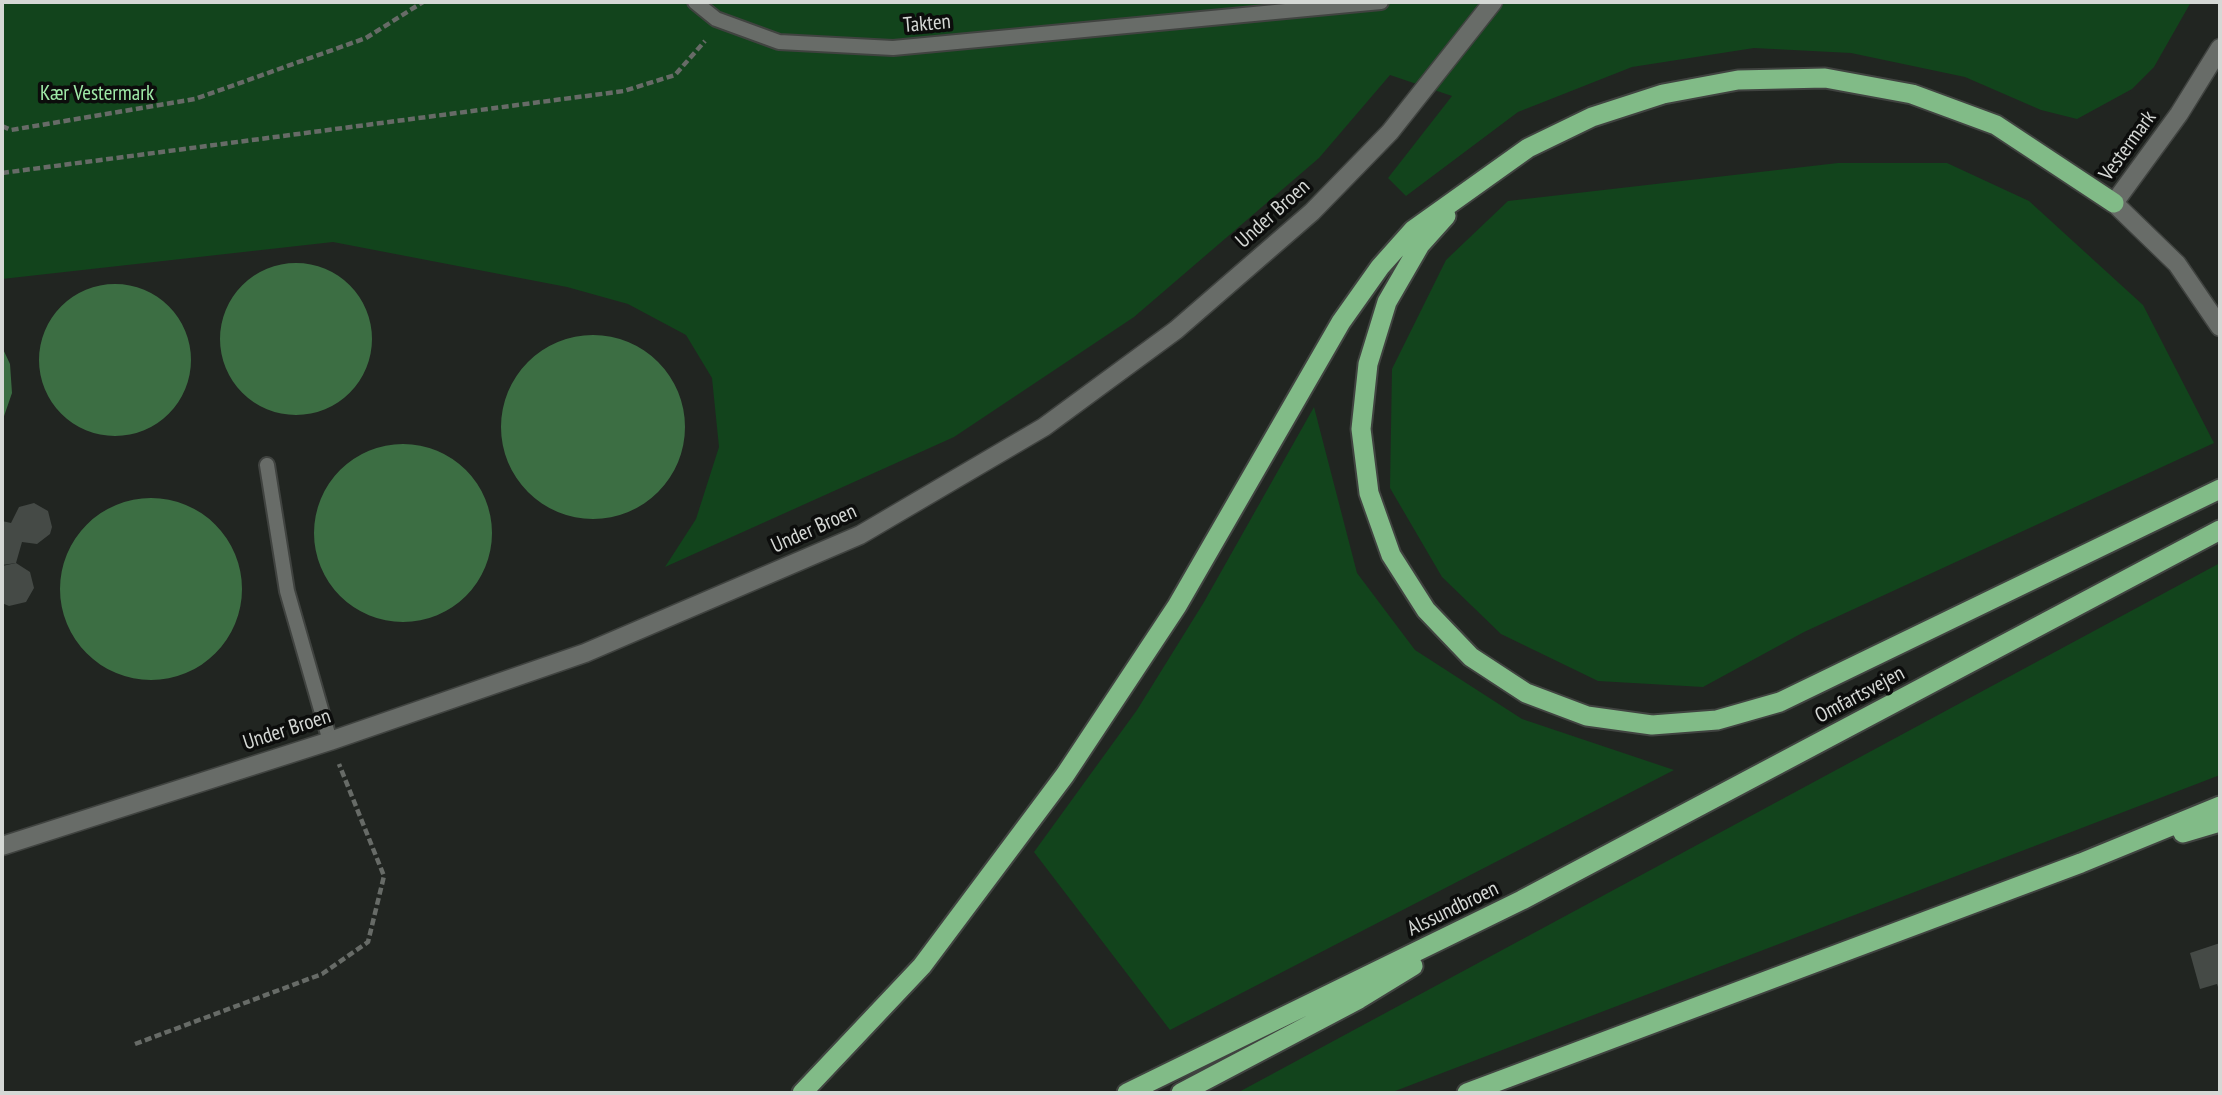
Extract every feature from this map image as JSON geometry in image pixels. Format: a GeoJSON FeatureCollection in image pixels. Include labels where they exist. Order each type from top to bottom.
{"type":"FeatureCollection","features":[{"type":"Feature","properties":{"kind":"highway"},"geometry":{"type":"LineString","coordinates":[[803,1093],[922,966],[1065,775],[1177,606],[1341,322],[1380,267],[1413,230],[1528,148],[1592,117],[1662,94],[1738,80],[1825,78],[1912,94],[1996,125],[2114,202]]}},
{"type":"Feature","properties":{"kind":"highway"},"geometry":{"type":"LineString","coordinates":[[1470,190],[1420,245],[1387,302],[1368,364],[1361,429],[1369,494],[1391,555],[1426,610],[1471,657],[1526,693],[1587,716],[1652,725],[1730,717],[1780,702],[2220,489]]}},
{"type":"Feature","properties":{"kind":"highway","name":"Omfartsvejen"},"geometry":{"type":"LineString","coordinates":[[1522,900],[2220,530]]}},
{"type":"Feature","properties":{"kind":"highway"},"geometry":{"type":"LineString","coordinates":[[1466,1093],[2081,863],[2220,806]]}},
{"type":"Feature","properties":{"kind":"highway"},"geometry":{"type":"LineString","coordinates":[[2081,863],[2220,822]]}},
{"type":"Feature","properties":{"kind":"highway","name":"Alssundbroen"},"geometry":{"type":"LineString","coordinates":[[1127,1093],[1522,900]]}},
{"type":"Feature","properties":{"kind":"highway","name":"Alssundbroen"},"geometry":{"type":"LineString","coordinates":[[1181,1093],[1359,999],[1522,900]]}},
{"type":"Feature","properties":{"kind":"street","name":"Under Broen"},"geometry":{"type":"LineString","coordinates":[[2,846],[330,741],[585,653],[860,535],[1044,427],[1176,330],[1312,212],[1390,132],[1493,2]]}},
{"type":"Feature","properties":{"kind":"street","name":"Vestermark"},"geometry":{"type":"LineString","coordinates":[[2220,48],[2179,114],[2114,202],[2176,264],[2220,327]]}},
{"type":"Feature","properties":{"kind":"lane","name":"Takten"},"geometry":{"type":"LineString","coordinates":[[695,2],[716,19],[779,42],[893,48],[1381,2]]}},
{"type":"Feature","properties":{"kind":"lane"},"geometry":{"type":"LineString","coordinates":[[267,465],[287,591],[330,741]]}},
{"type":"Feature","properties":{"kind":"path"},"geometry":{"type":"LineString","coordinates":[[2,126],[11,131],[195,99],[366,38],[423,2]]}},
{"type":"Feature","properties":{"kind":"path"},"geometry":{"type":"LineString","coordinates":[[2,173],[624,90],[675,75],[702,48],[716,19]]}},
{"type":"Feature","properties":{"kind":"path"},"geometry":{"type":"LineString","coordinates":[[135,1044],[322,974],[368,942],[384,876],[330,741]]}},
{"type":"Feature","properties":{"kind":"green space","name":"Kær Vestermark"},"geometry":{"type":"Polygon","coordinates":[[[2,2],[2191,2],[2154,67],[2132,89],[2077,119],[2041,110],[1965,77],[1851,53],[1754,48],[1632,67],[1518,112],[1406,196],[1388,178],[1452,96],[1390,75],[1319,158],[1134,317],[954,437],[665,567],[696,519],[719,447],[712,378],[686,335],[628,304],[567,287],[333,242],[2,279],[2,2]]]}},
{"type":"Feature","properties":{"kind":"green space"},"geometry":{"type":"Polygon","coordinates":[[[1838,163],[1947,163],[2029,201],[2143,305],[2214,443],[1804,632],[1703,687],[1598,681],[1501,634],[1442,577],[1390,488],[1392,369],[1446,260],[1508,201],[1838,163]]]}},
{"type":"Feature","properties":{"kind":"green space"},"geometry":{"type":"Polygon","coordinates":[[[1314,407],[1357,573],[1415,650],[1522,719],[1674,770],[1170,1030],[1034,852],[1137,710],[1204,602],[1314,407]]]}},
{"type":"Feature","properties":{"kind":"green space"},"geometry":{"type":"Polygon","coordinates":[[[2220,563],[2220,775],[1390,1093],[1237,1093],[2220,563]]]}},
{"type":"Feature","properties":{"kind":"shaded area"},"geometry":{"type":"Polygon","coordinates":[[[296,263],[325,269],[349,286],[366,310],[372,339],[366,368],[349,392],[325,409],[296,415],[267,409],[243,392],[226,368],[220,339],[226,310],[243,286],[267,269],[296,263]]]}},
{"type":"Feature","properties":{"kind":"shaded area"},"geometry":{"type":"Polygon","coordinates":[[[115,284],[144,290],[168,307],[185,331],[191,360],[185,389],[168,413],[144,430],[115,436],[86,430],[62,413],[45,389],[39,360],[45,331],[62,307],[86,290],[115,284]]]}},
{"type":"Feature","properties":{"kind":"shaded area"},"geometry":{"type":"Polygon","coordinates":[[[593,335],[611,336],[628,342],[644,350],[658,362],[670,376],[678,392],[684,409],[684,445],[678,462],[670,478],[658,492],[644,504],[628,512],[611,518],[593,519],[575,518],[558,512],[542,504],[528,492],[516,478],[508,462],[502,445],[501,427],[502,409],[508,392],[516,376],[528,362],[542,350],[558,342],[575,336],[593,335]]]}},
{"type":"Feature","properties":{"kind":"shaded area"},"geometry":{"type":"Polygon","coordinates":[[[2,347],[10,364],[12,393],[2,422],[2,347]]]}},
{"type":"Feature","properties":{"kind":"shaded area"},"geometry":{"type":"Polygon","coordinates":[[[403,444],[437,451],[466,470],[485,499],[492,533],[485,567],[466,596],[437,615],[403,622],[369,615],[340,596],[321,567],[314,533],[321,499],[340,470],[369,451],[403,444]]]}},
{"type":"Feature","properties":{"kind":"shaded area"},"geometry":{"type":"Polygon","coordinates":[[[151,498],[186,505],[202,513],[215,525],[227,538],[235,554],[242,589],[235,624],[227,640],[215,653],[202,665],[186,673],[151,680],[116,673],[100,665],[87,653],[75,640],[67,624],[60,589],[67,554],[75,538],[87,525],[100,513],[116,505],[151,498]]]}},
{"type":"Feature","properties":{"kind":"building"},"geometry":{"type":"Polygon","coordinates":[[[34,503],[48,511],[52,527],[50,534],[37,544],[22,542],[16,563],[2,565],[2,521],[11,523],[19,507],[34,503]]]}},
{"type":"Feature","properties":{"kind":"building"},"geometry":{"type":"Polygon","coordinates":[[[16,563],[30,572],[34,588],[26,602],[9,606],[2,603],[2,566],[16,563]]]}},
{"type":"Feature","properties":{"kind":"building"},"geometry":{"type":"Polygon","coordinates":[[[2220,943],[2220,993],[2217,984],[2200,989],[2190,953],[2220,943]]]}}]}
